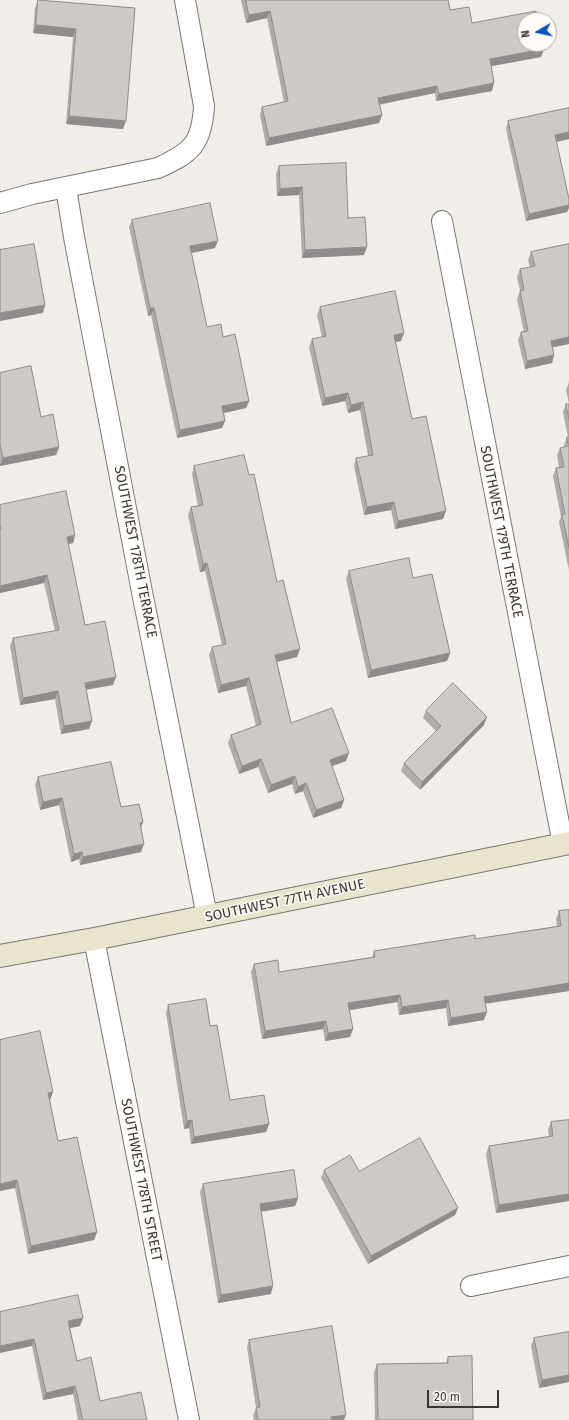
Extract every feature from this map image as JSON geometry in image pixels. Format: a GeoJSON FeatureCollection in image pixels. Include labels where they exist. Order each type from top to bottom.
{"type":"FeatureCollection","features":[{"type":"Feature","properties":{"kind":"street"},"geometry":{"type":"LineString","coordinates":[[0,203],[32,194],[158,168],[176,160],[189,150],[199,137],[203,124],[204,106],[185,0]]}},
{"type":"Feature","properties":{"kind":"street","name":"SOUTHWEST 178TH TERRACE"},"geometry":{"type":"LineString","coordinates":[[66,188],[142,592],[207,916]]}},
{"type":"Feature","properties":{"kind":"street","name":"SOUTHWEST 179TH TERRACE"},"geometry":{"type":"LineString","coordinates":[[442,221],[566,843]]}},
{"type":"Feature","properties":{"kind":"street","name":"SOUTHWEST 77TH AVENUE"},"geometry":{"type":"LineString","coordinates":[[0,956],[94,939],[566,843]]}},
{"type":"Feature","properties":{"kind":"street","name":"SOUTHWEST 178TH STREET"},"geometry":{"type":"LineString","coordinates":[[94,939],[189,1420]]}},
{"type":"Feature","properties":{"kind":"street"},"geometry":{"type":"LineString","coordinates":[[471,1286],[569,1266]]}},
{"type":"Feature","properties":{"kind":"building"},"geometry":{"type":"Polygon","coordinates":[[[38,0],[135,8],[126,121],[69,116],[76,29],[36,25],[38,0]]]}},
{"type":"Feature","properties":{"kind":"building"},"geometry":{"type":"Polygon","coordinates":[[[246,0],[448,0],[450,10],[469,7],[472,23],[517,15],[517,52],[528,52],[490,59],[494,83],[439,94],[437,86],[378,98],[382,115],[269,138],[262,107],[288,101],[270,11],[249,15],[246,0]]]}},
{"type":"Feature","properties":{"kind":"building"},"geometry":{"type":"Polygon","coordinates":[[[569,108],[569,132],[555,135],[569,205],[529,214],[508,121],[569,108]]]}},
{"type":"Feature","properties":{"kind":"building"},"geometry":{"type":"Polygon","coordinates":[[[346,163],[348,218],[365,217],[367,247],[305,250],[302,187],[280,189],[279,166],[346,163]]]}},
{"type":"Feature","properties":{"kind":"building"},"geometry":{"type":"Polygon","coordinates":[[[210,203],[218,241],[190,246],[207,327],[221,324],[223,337],[235,334],[249,401],[222,406],[225,421],[180,430],[154,308],[150,308],[132,220],[210,203]]]}},
{"type":"Feature","properties":{"kind":"building"},"geometry":{"type":"Polygon","coordinates":[[[34,244],[45,305],[0,313],[0,250],[34,244]]]}},
{"type":"Feature","properties":{"kind":"building"},"geometry":{"type":"Polygon","coordinates":[[[569,244],[569,337],[551,341],[554,355],[527,361],[521,332],[528,331],[520,291],[524,290],[520,269],[535,266],[531,252],[569,244]]]}},
{"type":"Feature","properties":{"kind":"building"},"geometry":{"type":"Polygon","coordinates":[[[395,291],[404,333],[394,335],[412,419],[426,416],[446,511],[398,521],[394,502],[367,507],[356,458],[373,455],[363,402],[351,405],[348,393],[325,398],[312,339],[326,336],[320,307],[395,291]]]}},
{"type":"Feature","properties":{"kind":"building"},"geometry":{"type":"Polygon","coordinates":[[[31,366],[41,417],[53,414],[59,447],[3,458],[0,444],[0,373],[31,366]]]}},
{"type":"Feature","properties":{"kind":"building"},"geometry":{"type":"Polygon","coordinates":[[[566,404],[569,404],[569,419],[566,404]]]}},
{"type":"Feature","properties":{"kind":"building"},"geometry":{"type":"Polygon","coordinates":[[[567,437],[569,437],[569,548],[562,514],[565,514],[556,468],[564,467],[560,448],[568,446],[567,437]]]}},
{"type":"Feature","properties":{"kind":"building"},"geometry":{"type":"Polygon","coordinates":[[[244,455],[249,475],[254,474],[277,582],[283,580],[300,649],[275,655],[291,723],[332,708],[349,753],[330,760],[344,800],[316,810],[306,783],[298,787],[295,776],[271,785],[261,759],[242,766],[231,735],[261,724],[249,678],[221,685],[212,647],[226,644],[207,563],[203,564],[191,507],[203,505],[194,466],[244,455]]]}},
{"type":"Feature","properties":{"kind":"building"},"geometry":{"type":"Polygon","coordinates":[[[66,491],[75,535],[67,537],[85,625],[105,621],[116,677],[85,683],[92,721],[64,726],[58,691],[23,698],[13,638],[59,630],[47,575],[0,586],[0,505],[66,491]]]}},
{"type":"Feature","properties":{"kind":"building"},"geometry":{"type":"Polygon","coordinates":[[[409,558],[413,578],[432,574],[450,653],[371,670],[349,571],[409,558]]]}},
{"type":"Feature","properties":{"kind":"building"},"geometry":{"type":"Polygon","coordinates":[[[453,683],[487,717],[422,782],[404,763],[441,726],[426,711],[453,683]]]}},
{"type":"Feature","properties":{"kind":"building"},"geometry":{"type":"Polygon","coordinates":[[[111,762],[121,807],[139,804],[143,822],[140,823],[144,844],[83,857],[82,852],[74,854],[62,798],[43,802],[38,777],[111,762]]]}},
{"type":"Feature","properties":{"kind":"building"},"geometry":{"type":"Polygon","coordinates":[[[569,910],[569,983],[484,997],[487,1012],[451,1018],[448,1000],[402,1007],[400,995],[348,1003],[353,1029],[328,1033],[326,1021],[265,1031],[254,964],[278,960],[279,972],[375,957],[374,951],[475,935],[475,939],[561,926],[559,911],[569,910]]]}},
{"type":"Feature","properties":{"kind":"building"},"geometry":{"type":"Polygon","coordinates":[[[206,999],[210,1026],[217,1025],[230,1100],[264,1095],[269,1124],[194,1137],[192,1120],[187,1121],[168,1005],[206,999]]]}},
{"type":"Feature","properties":{"kind":"building"},"geometry":{"type":"Polygon","coordinates":[[[40,1031],[53,1092],[48,1093],[58,1141],[77,1137],[97,1232],[31,1246],[17,1180],[0,1184],[0,1040],[40,1031]]]}},
{"type":"Feature","properties":{"kind":"building"},"geometry":{"type":"Polygon","coordinates":[[[569,1120],[569,1194],[499,1205],[489,1146],[553,1136],[551,1122],[569,1120]]]}},
{"type":"Feature","properties":{"kind":"building"},"geometry":{"type":"Polygon","coordinates":[[[420,1138],[458,1208],[371,1256],[324,1170],[350,1155],[359,1171],[420,1138]]]}},
{"type":"Feature","properties":{"kind":"building"},"geometry":{"type":"Polygon","coordinates":[[[294,1170],[298,1198],[260,1204],[273,1286],[221,1295],[203,1184],[294,1170]]]}},
{"type":"Feature","properties":{"kind":"building"},"geometry":{"type":"Polygon","coordinates":[[[78,1295],[83,1318],[68,1321],[77,1361],[91,1357],[100,1401],[141,1392],[147,1420],[83,1420],[75,1386],[46,1393],[34,1339],[0,1346],[0,1312],[78,1295]]]}},
{"type":"Feature","properties":{"kind":"building"},"geometry":{"type":"Polygon","coordinates":[[[332,1326],[346,1415],[331,1417],[332,1420],[258,1420],[256,1408],[260,1407],[249,1340],[332,1326]]]}},
{"type":"Feature","properties":{"kind":"building"},"geometry":{"type":"Polygon","coordinates":[[[569,1332],[569,1375],[542,1380],[534,1338],[569,1332]]]}},
{"type":"Feature","properties":{"kind":"building"},"geometry":{"type":"Polygon","coordinates":[[[472,1356],[473,1420],[378,1420],[377,1364],[448,1363],[448,1357],[472,1356]]]}}]}
